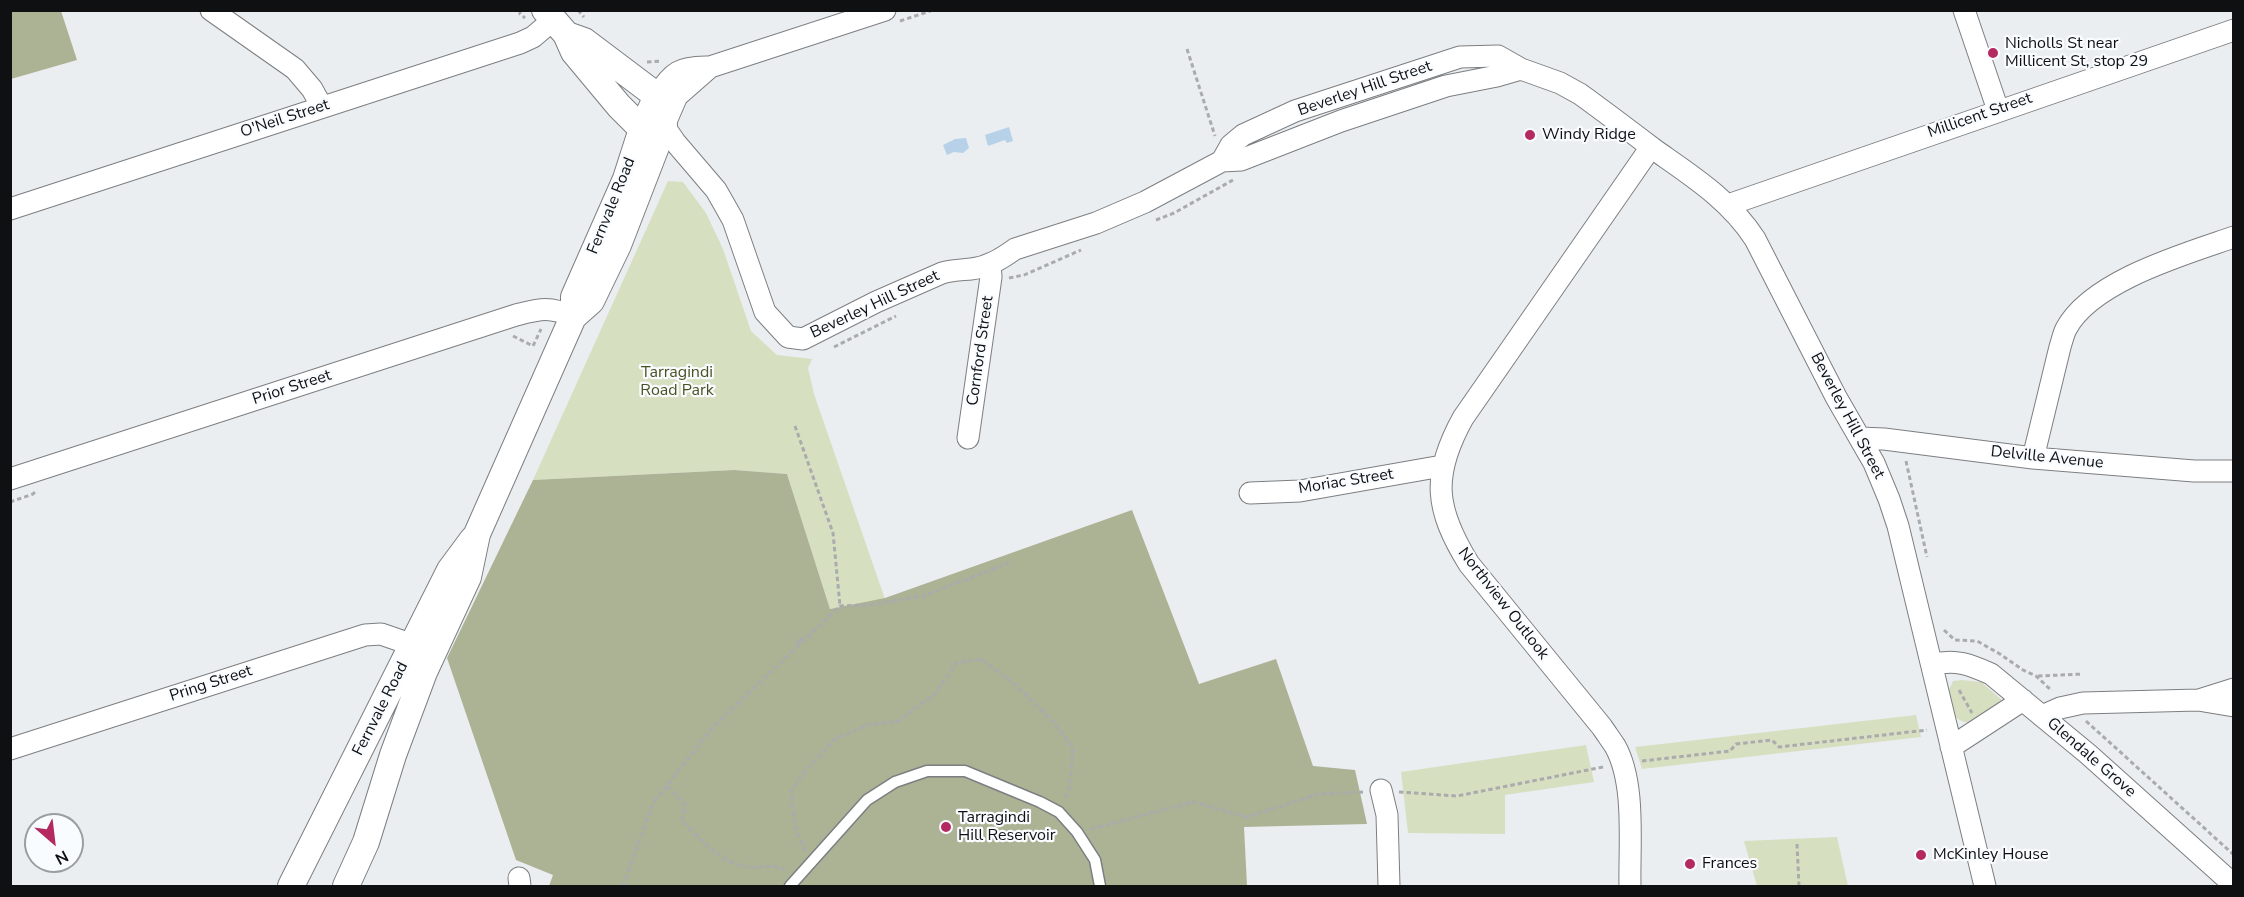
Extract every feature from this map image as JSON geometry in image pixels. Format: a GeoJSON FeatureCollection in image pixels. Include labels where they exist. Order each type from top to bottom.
{"type":"FeatureCollection","features":[{"type":"Feature","properties":{"kind":"street"},"geometry":{"type":"LineString","coordinates":[[211,10],[295,69],[312,89],[322,107]]}},
{"type":"Feature","properties":{"kind":"street"},"geometry":{"type":"LineString","coordinates":[[653,128],[657,96],[669,77],[678,71],[693,66],[710,67],[885,10]]}},
{"type":"Feature","properties":{"kind":"street"},"geometry":{"type":"LineString","coordinates":[[1964,10],[1998,110]]}},
{"type":"Feature","properties":{"kind":"street"},"geometry":{"type":"LineString","coordinates":[[547,20],[584,41],[657,96]]}},
{"type":"Feature","properties":{"kind":"street"},"geometry":{"type":"LineString","coordinates":[[547,20],[618,106],[653,128]]}},
{"type":"Feature","properties":{"kind":"street","name":"O'Neil Street"},"geometry":{"type":"LineString","coordinates":[[10,209],[520,43],[533,37],[547,20]]}},
{"type":"Feature","properties":{"kind":"street","name":"Millicent Street"},"geometry":{"type":"LineString","coordinates":[[1728,205],[2234,30]]}},
{"type":"Feature","properties":{"kind":"street"},"geometry":{"type":"LineString","coordinates":[[653,128],[677,96],[710,67]]}},
{"type":"Feature","properties":{"kind":"street","name":"Beverley Hill Street"},"geometry":{"type":"LineString","coordinates":[[653,128],[720,197],[733,220],[765,312],[788,338],[803,339],[876,302],[942,273],[953,269],[981,268],[1019,247],[1096,222],[1145,202],[1222,160],[1240,160],[1341,121],[1446,86],[1521,69],[1560,83],[1580,94],[1728,205],[1743,220],[1883,482],[1898,526],[1985,886]]}},
{"type":"Feature","properties":{"kind":"street","name":"Fernvale Road"},"geometry":{"type":"LineString","coordinates":[[346,886],[366,842],[393,755],[424,672],[468,577],[477,534],[573,317],[591,301],[618,245],[653,128]]}},
{"type":"Feature","properties":{"kind":"street","name":"Northview Outlook"},"geometry":{"type":"LineString","coordinates":[[1630,886],[1628,795],[1616,747],[1469,564],[1445,517],[1440,490],[1442,466],[1450,442],[1463,418],[1651,147]]}},
{"type":"Feature","properties":{"kind":"street"},"geometry":{"type":"LineString","coordinates":[[2033,458],[2066,330],[2075,317],[2108,289],[2137,272],[2162,261],[2234,237]]}},
{"type":"Feature","properties":{"kind":"street","name":"Cornford Street"},"geometry":{"type":"LineString","coordinates":[[968,438],[991,277],[990,264]]}},
{"type":"Feature","properties":{"kind":"street","name":"Prior Street"},"geometry":{"type":"LineString","coordinates":[[10,479],[516,315],[548,308],[573,317]]}},
{"type":"Feature","properties":{"kind":"street","name":"Delville Avenue"},"geometry":{"type":"LineString","coordinates":[[1860,438],[2033,458],[2193,471],[2234,471]]}},
{"type":"Feature","properties":{"kind":"street","name":"Moriac Street"},"geometry":{"type":"LineString","coordinates":[[1250,493],[1300,491],[1442,466]]}},
{"type":"Feature","properties":{"kind":"street","name":"Fernvale Road"},"geometry":{"type":"LineString","coordinates":[[291,886],[450,570],[477,534]]}},
{"type":"Feature","properties":{"kind":"street","name":"Pring Street"},"geometry":{"type":"LineString","coordinates":[[10,749],[365,635],[381,634],[413,645]]}},
{"type":"Feature","properties":{"kind":"street","name":"Glendale Grove"},"geometry":{"type":"LineString","coordinates":[[1932,665],[1952,662],[1975,667],[1991,674],[2088,754],[2234,885]]}},
{"type":"Feature","properties":{"kind":"street"},"geometry":{"type":"LineString","coordinates":[[2198,700],[2234,689]]}},
{"type":"Feature","properties":{"kind":"street"},"geometry":{"type":"LineString","coordinates":[[1952,747],[2023,700]]}},
{"type":"Feature","properties":{"kind":"street"},"geometry":{"type":"LineString","coordinates":[[2042,716],[2060,708],[2083,703],[2198,700],[2234,706]]}},
{"type":"Feature","properties":{"kind":"street"},"geometry":{"type":"LineString","coordinates":[[1381,790],[1387,815],[1389,886]]}},
{"type":"Feature","properties":{"kind":"lane"},"geometry":{"type":"LineString","coordinates":[[790,886],[867,800],[895,782],[927,771],[965,771],[1059,812],[1077,832],[1095,860],[1100,886]]}},
{"type":"Feature","properties":{"kind":"path"},"geometry":{"type":"LineString","coordinates":[[520,10],[520,14],[547,20]]}},
{"type":"Feature","properties":{"kind":"path"},"geometry":{"type":"LineString","coordinates":[[1187,49],[1215,138]]}},
{"type":"Feature","properties":{"kind":"path"},"geometry":{"type":"LineString","coordinates":[[834,347],[897,315]]}},
{"type":"Feature","properties":{"kind":"path"},"geometry":{"type":"LineString","coordinates":[[795,426],[833,533],[840,606]]}},
{"type":"Feature","properties":{"kind":"path"},"geometry":{"type":"LineString","coordinates":[[1908,468],[1929,567]]}},
{"type":"Feature","properties":{"kind":"path"},"geometry":{"type":"LineString","coordinates":[[622,886],[653,803],[713,727],[840,606],[869,605],[923,596],[1010,563]]}},
{"type":"Feature","properties":{"kind":"path"},"geometry":{"type":"LineString","coordinates":[[1941,622],[1944,632],[1950,638],[1977,641],[2022,670],[2036,676],[2055,694]]}},
{"type":"Feature","properties":{"kind":"path"},"geometry":{"type":"LineString","coordinates":[[807,855],[795,827],[791,791],[807,770],[835,739],[868,725],[898,721],[934,695],[956,663],[981,659],[1017,686],[1053,722],[1073,747],[1070,786],[1064,800]]}},
{"type":"Feature","properties":{"kind":"path"},"geometry":{"type":"LineString","coordinates":[[2036,676],[2082,674]]}},
{"type":"Feature","properties":{"kind":"path"},"geometry":{"type":"LineString","coordinates":[[1953,681],[1976,719]]}},
{"type":"Feature","properties":{"kind":"path"},"geometry":{"type":"LineString","coordinates":[[2094,728],[2234,855]]}},
{"type":"Feature","properties":{"kind":"path"},"geometry":{"type":"LineString","coordinates":[[1642,761],[1730,751],[1736,744],[1772,740],[1779,747],[1938,729]]}},
{"type":"Feature","properties":{"kind":"path"},"geometry":{"type":"LineString","coordinates":[[1404,792],[1457,796],[1611,766]]}},
{"type":"Feature","properties":{"kind":"path"},"geometry":{"type":"LineString","coordinates":[[667,786],[686,805],[682,821],[723,857],[746,867],[777,866],[791,872]]}},
{"type":"Feature","properties":{"kind":"path"},"geometry":{"type":"LineString","coordinates":[[1091,829],[1193,802],[1247,817],[1319,794],[1360,792]]}},
{"type":"Feature","properties":{"kind":"path"},"geometry":{"type":"LineString","coordinates":[[1797,844],[1799,886]]}},
{"type":"Feature","properties":{"kind":"green space"},"geometry":{"type":"Polygon","coordinates":[[[11,10],[61,11],[77,60],[11,79],[11,10]]]}},
{"type":"Feature","properties":{"kind":"green space","name":"Tarragindi Road Park"},"geometry":{"type":"Polygon","coordinates":[[[668,181],[683,182],[706,213],[723,249],[751,331],[777,355],[812,359],[808,368],[814,394],[885,599],[830,609],[787,474],[734,470],[533,480],[668,181]]]}},
{"type":"Feature","properties":{"kind":"green space"},"geometry":{"type":"Polygon","coordinates":[[[734,470],[787,474],[830,609],[885,598],[1132,510],[1199,684],[1276,659],[1313,766],[1355,770],[1367,824],[1244,827],[1247,886],[549,886],[553,875],[516,860],[447,658],[533,480],[734,470]]]}},
{"type":"Feature","properties":{"kind":"green space"},"geometry":{"type":"Polygon","coordinates":[[[1953,681],[1981,682],[2003,701],[1979,718],[1968,722],[1961,721],[1955,717],[1949,690],[1953,681]]]}},
{"type":"Feature","properties":{"kind":"green space"},"geometry":{"type":"Polygon","coordinates":[[[1916,715],[1921,737],[1642,769],[1635,747],[1916,715]]]}},
{"type":"Feature","properties":{"kind":"green space"},"geometry":{"type":"Polygon","coordinates":[[[1586,745],[1594,782],[1505,795],[1505,834],[1408,833],[1401,772],[1586,745]]]}},
{"type":"Feature","properties":{"kind":"green space"},"geometry":{"type":"Polygon","coordinates":[[[1837,837],[1848,886],[1757,886],[1744,841],[1837,837]]]}},
{"type":"Feature","properties":{"kind":"water"},"geometry":{"type":"Polygon","coordinates":[[[1009,127],[1013,141],[1007,143],[1005,140],[988,146],[985,135],[1009,127]]]}},
{"type":"Feature","properties":{"kind":"water"},"geometry":{"type":"Polygon","coordinates":[[[966,138],[969,148],[963,153],[954,152],[947,155],[943,145],[955,139],[966,138]]]}},
{"type":"Feature","properties":{"kind":"place","name":"Nicholls St near Millicent St, stop 29"},"geometry":{"type":"Point","coordinates":[1993,53]}},
{"type":"Feature","properties":{"kind":"place","name":"Windy Ridge"},"geometry":{"type":"Point","coordinates":[1530,135]}},
{"type":"Feature","properties":{"kind":"place","name":"Tarragindi Hill Reservoir"},"geometry":{"type":"Point","coordinates":[946,827]}},
{"type":"Feature","properties":{"kind":"place","name":"McKinley House"},"geometry":{"type":"Point","coordinates":[1921,855]}},
{"type":"Feature","properties":{"kind":"place","name":"Frances"},"geometry":{"type":"Point","coordinates":[1690,864]}}]}
